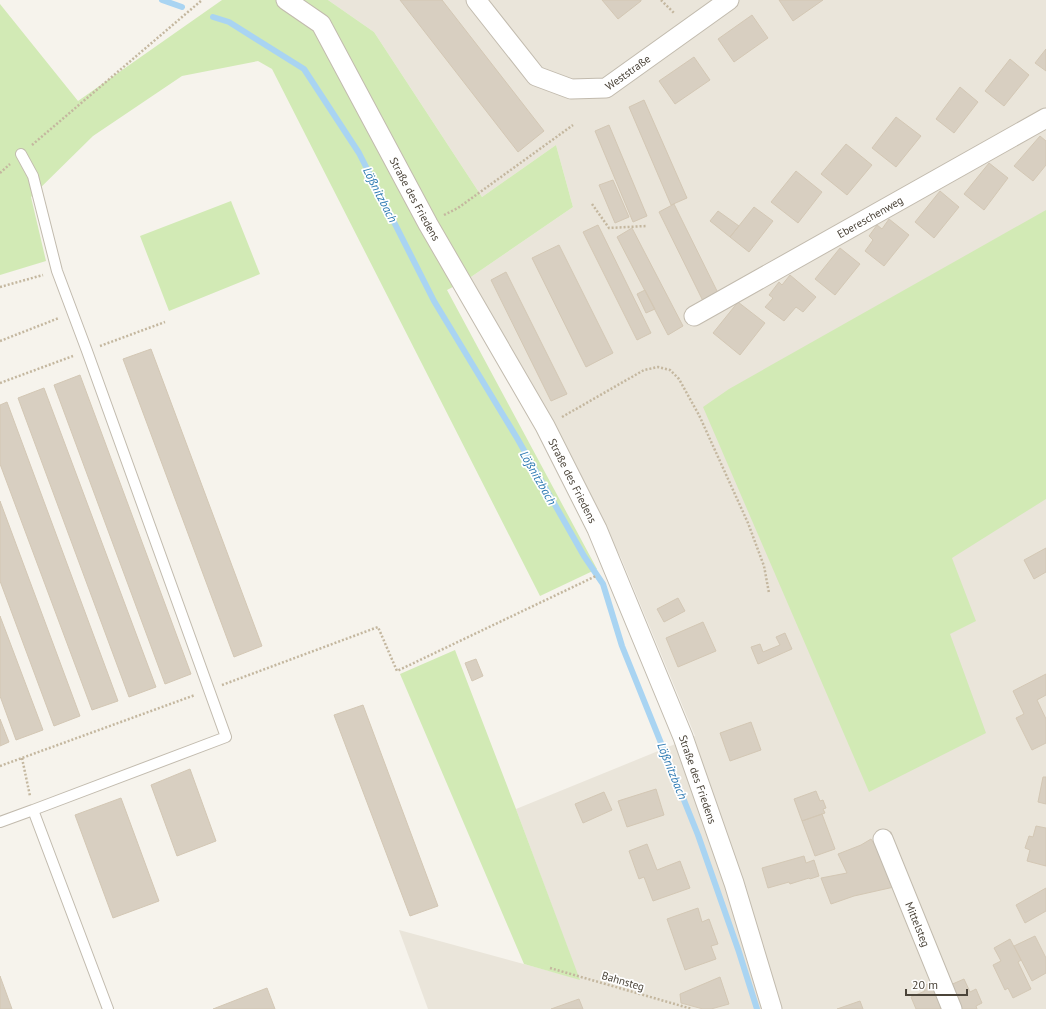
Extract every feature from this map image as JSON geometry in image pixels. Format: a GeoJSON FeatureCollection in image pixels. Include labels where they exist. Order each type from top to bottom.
{"type":"FeatureCollection","features":[{"type":"Feature","properties":{"kind":"street","name":"Straße des Friedens"},"geometry":{"type":"LineString","coordinates":[[286,0],[321,24],[428,224],[546,426],[597,529],[683,737],[734,883],[772,1009]]}},
{"type":"Feature","properties":{"kind":"street","name":"Weststraße"},"geometry":{"type":"LineString","coordinates":[[476,0],[536,76],[571,89],[606,88],[729,0]]}},
{"type":"Feature","properties":{"kind":"street","name":"Ebereschenweg"},"geometry":{"type":"LineString","coordinates":[[694,316],[1046,118]]}},
{"type":"Feature","properties":{"kind":"street","name":"Mittelsteg"},"geometry":{"type":"LineString","coordinates":[[883,839],[952,1009]]}},
{"type":"Feature","properties":{"kind":"lane"},"geometry":{"type":"LineString","coordinates":[[0,822],[226,737],[57,271],[33,176],[21,154]]}},
{"type":"Feature","properties":{"kind":"lane"},"geometry":{"type":"LineString","coordinates":[[33,810],[108,1009]]}},
{"type":"Feature","properties":{"kind":"path"},"geometry":{"type":"LineString","coordinates":[[21,154],[202,0]]}},
{"type":"Feature","properties":{"kind":"path"},"geometry":{"type":"LineString","coordinates":[[428,224],[458,208],[573,125]]}},
{"type":"Feature","properties":{"kind":"path"},"geometry":{"type":"LineString","coordinates":[[592,204],[609,228],[646,226]]}},
{"type":"Feature","properties":{"kind":"path"},"geometry":{"type":"LineString","coordinates":[[0,287],[57,271]]}},
{"type":"Feature","properties":{"kind":"path"},"geometry":{"type":"LineString","coordinates":[[0,341],[73,313]]}},
{"type":"Feature","properties":{"kind":"path"},"geometry":{"type":"LineString","coordinates":[[546,426],[644,370],[658,367],[670,370],[679,379],[699,415],[748,523],[764,566],[769,593]]}},
{"type":"Feature","properties":{"kind":"path"},"geometry":{"type":"LineString","coordinates":[[0,766],[378,627],[397,671],[590,578]]}},
{"type":"Feature","properties":{"kind":"path"},"geometry":{"type":"LineString","coordinates":[[22,758],[33,810]]}},
{"type":"Feature","properties":{"kind":"path","name":"Bahnsteg"},"geometry":{"type":"LineString","coordinates":[[550,968],[692,1009]]}},
{"type":"Feature","properties":{"kind":"shaded area"},"geometry":{"type":"Polygon","coordinates":[[[328,0],[1046,0],[1046,1009],[428,1009],[399,930],[579,979],[516,809],[695,736],[621,558],[468,279],[573,207],[556,145],[482,197],[374,32],[328,0]]]}},
{"type":"Feature","properties":{"kind":"green space"},"geometry":{"type":"Polygon","coordinates":[[[222,0],[328,0],[374,32],[482,197],[556,145],[573,207],[468,279],[447,290],[597,569],[540,596],[272,69],[258,61],[182,76],[93,136],[31,197],[46,261],[0,275],[0,4],[78,101],[222,0]]]}},
{"type":"Feature","properties":{"kind":"green space"},"geometry":{"type":"Polygon","coordinates":[[[231,201],[260,274],[169,311],[140,236],[231,201]]]}},
{"type":"Feature","properties":{"kind":"green space"},"geometry":{"type":"Polygon","coordinates":[[[1046,210],[1046,499],[952,558],[976,621],[950,634],[986,733],[869,792],[703,407],[729,389],[1046,210]]]}},
{"type":"Feature","properties":{"kind":"green space"},"geometry":{"type":"Polygon","coordinates":[[[455,650],[580,980],[524,964],[400,674],[455,650]]]}},
{"type":"Feature","properties":{"kind":"building"},"geometry":{"type":"Polygon","coordinates":[[[400,0],[442,0],[544,131],[518,152],[400,0]]]}},
{"type":"Feature","properties":{"kind":"building"},"geometry":{"type":"Polygon","coordinates":[[[602,0],[641,0],[641,1],[618,19],[602,0]]]}},
{"type":"Feature","properties":{"kind":"building"},"geometry":{"type":"Polygon","coordinates":[[[779,0],[823,0],[793,21],[779,0]]]}},
{"type":"Feature","properties":{"kind":"building"},"geometry":{"type":"Polygon","coordinates":[[[752,15],[768,38],[734,62],[718,39],[752,15]]]}},
{"type":"Feature","properties":{"kind":"building"},"geometry":{"type":"Polygon","coordinates":[[[1046,49],[1046,71],[1035,63],[1046,49]]]}},
{"type":"Feature","properties":{"kind":"building"},"geometry":{"type":"Polygon","coordinates":[[[694,57],[710,80],[675,104],[659,81],[694,57]]]}},
{"type":"Feature","properties":{"kind":"building"},"geometry":{"type":"Polygon","coordinates":[[[1010,59],[1029,75],[1004,106],[985,91],[1010,59]]]}},
{"type":"Feature","properties":{"kind":"building"},"geometry":{"type":"Polygon","coordinates":[[[960,87],[978,102],[954,133],[936,119],[960,87]]]}},
{"type":"Feature","properties":{"kind":"building"},"geometry":{"type":"Polygon","coordinates":[[[644,100],[687,198],[671,205],[629,107],[644,100]]]}},
{"type":"Feature","properties":{"kind":"building"},"geometry":{"type":"Polygon","coordinates":[[[896,117],[921,136],[896,167],[872,148],[896,117]]]}},
{"type":"Feature","properties":{"kind":"building"},"geometry":{"type":"Polygon","coordinates":[[[609,125],[647,216],[633,222],[595,131],[609,125]]]}},
{"type":"Feature","properties":{"kind":"building"},"geometry":{"type":"Polygon","coordinates":[[[1040,136],[1046,141],[1046,165],[1033,181],[1014,166],[1040,136]]]}},
{"type":"Feature","properties":{"kind":"building"},"geometry":{"type":"Polygon","coordinates":[[[846,144],[872,165],[847,195],[821,174],[846,144]]]}},
{"type":"Feature","properties":{"kind":"building"},"geometry":{"type":"Polygon","coordinates":[[[989,163],[1008,178],[984,210],[964,194],[989,163]]]}},
{"type":"Feature","properties":{"kind":"building"},"geometry":{"type":"Polygon","coordinates":[[[796,171],[822,192],[798,223],[771,202],[796,171]]]}},
{"type":"Feature","properties":{"kind":"building"},"geometry":{"type":"Polygon","coordinates":[[[613,180],[629,217],[615,223],[599,185],[613,180]]]}},
{"type":"Feature","properties":{"kind":"building"},"geometry":{"type":"Polygon","coordinates":[[[940,191],[959,207],[934,238],[915,222],[940,191]]]}},
{"type":"Feature","properties":{"kind":"building"},"geometry":{"type":"Polygon","coordinates":[[[674,204],[719,295],[704,303],[659,212],[674,204]]]}},
{"type":"Feature","properties":{"kind":"building"},"geometry":{"type":"Polygon","coordinates":[[[754,207],[773,221],[749,252],[730,237],[754,207]]]}},
{"type":"Feature","properties":{"kind":"building"},"geometry":{"type":"Polygon","coordinates":[[[718,211],[739,226],[730,237],[710,221],[718,211]]]}},
{"type":"Feature","properties":{"kind":"building"},"geometry":{"type":"Polygon","coordinates":[[[889,219],[909,235],[884,266],[865,251],[873,240],[869,236],[877,225],[882,229],[889,219]]]}},
{"type":"Feature","properties":{"kind":"building"},"geometry":{"type":"Polygon","coordinates":[[[598,225],[651,333],[637,340],[583,232],[598,225]]]}},
{"type":"Feature","properties":{"kind":"building"},"geometry":{"type":"Polygon","coordinates":[[[632,228],[683,326],[668,335],[617,237],[632,228]]]}},
{"type":"Feature","properties":{"kind":"building"},"geometry":{"type":"Polygon","coordinates":[[[559,245],[613,353],[586,367],[532,258],[559,245]]]}},
{"type":"Feature","properties":{"kind":"building"},"geometry":{"type":"Polygon","coordinates":[[[840,248],[860,264],[835,295],[815,279],[840,248]]]}},
{"type":"Feature","properties":{"kind":"building"},"geometry":{"type":"Polygon","coordinates":[[[506,272],[567,394],[551,401],[491,280],[506,272]]]}},
{"type":"Feature","properties":{"kind":"building"},"geometry":{"type":"Polygon","coordinates":[[[790,275],[816,297],[803,312],[796,307],[784,321],[765,307],[773,298],[769,295],[779,282],[782,285],[790,275]]]}},
{"type":"Feature","properties":{"kind":"building"},"geometry":{"type":"Polygon","coordinates":[[[645,290],[655,309],[646,313],[637,294],[645,290]]]}},
{"type":"Feature","properties":{"kind":"building"},"geometry":{"type":"Polygon","coordinates":[[[738,302],[765,323],[740,355],[713,333],[738,302]]]}},
{"type":"Feature","properties":{"kind":"building"},"geometry":{"type":"Polygon","coordinates":[[[151,349],[262,646],[234,657],[123,359],[151,349]]]}},
{"type":"Feature","properties":{"kind":"building"},"geometry":{"type":"Polygon","coordinates":[[[80,375],[191,674],[165,684],[54,385],[80,375]]]}},
{"type":"Feature","properties":{"kind":"building"},"geometry":{"type":"Polygon","coordinates":[[[44,388],[156,687],[129,697],[18,398],[44,388]]]}},
{"type":"Feature","properties":{"kind":"building"},"geometry":{"type":"Polygon","coordinates":[[[7,402],[118,701],[92,710],[0,464],[0,405],[7,402]]]}},
{"type":"Feature","properties":{"kind":"building"},"geometry":{"type":"Polygon","coordinates":[[[0,501],[80,716],[54,726],[0,581],[0,501]]]}},
{"type":"Feature","properties":{"kind":"building"},"geometry":{"type":"Polygon","coordinates":[[[1046,548],[1046,572],[1034,579],[1024,560],[1046,548]]]}},
{"type":"Feature","properties":{"kind":"building"},"geometry":{"type":"Polygon","coordinates":[[[678,598],[685,611],[664,622],[657,609],[678,598]]]}},
{"type":"Feature","properties":{"kind":"building"},"geometry":{"type":"Polygon","coordinates":[[[0,616],[43,730],[16,740],[0,696],[0,616]]]}},
{"type":"Feature","properties":{"kind":"building"},"geometry":{"type":"Polygon","coordinates":[[[703,622],[716,651],[678,667],[666,638],[703,622]]]}},
{"type":"Feature","properties":{"kind":"building"},"geometry":{"type":"Polygon","coordinates":[[[785,633],[792,649],[758,664],[751,647],[760,644],[763,652],[780,645],[776,637],[785,633]]]}},
{"type":"Feature","properties":{"kind":"building"},"geometry":{"type":"Polygon","coordinates":[[[476,659],[483,676],[472,681],[465,663],[476,659]]]}},
{"type":"Feature","properties":{"kind":"building"},"geometry":{"type":"Polygon","coordinates":[[[1046,674],[1046,695],[1037,700],[1046,719],[1046,743],[1032,750],[1016,718],[1024,714],[1013,691],[1046,674]]]}},
{"type":"Feature","properties":{"kind":"building"},"geometry":{"type":"Polygon","coordinates":[[[363,705],[438,906],[410,916],[334,715],[363,705]]]}},
{"type":"Feature","properties":{"kind":"building"},"geometry":{"type":"Polygon","coordinates":[[[0,719],[9,742],[0,746],[0,719]]]}},
{"type":"Feature","properties":{"kind":"building"},"geometry":{"type":"Polygon","coordinates":[[[751,722],[761,750],[730,761],[720,733],[751,722]]]}},
{"type":"Feature","properties":{"kind":"building"},"geometry":{"type":"Polygon","coordinates":[[[190,769],[216,841],[177,856],[151,785],[190,769]]]}},
{"type":"Feature","properties":{"kind":"building"},"geometry":{"type":"Polygon","coordinates":[[[1043,777],[1046,777],[1046,804],[1038,802],[1043,777]]]}},
{"type":"Feature","properties":{"kind":"building"},"geometry":{"type":"Polygon","coordinates":[[[656,789],[664,815],[627,827],[618,801],[656,789]]]}},
{"type":"Feature","properties":{"kind":"building"},"geometry":{"type":"Polygon","coordinates":[[[816,791],[820,801],[823,800],[826,808],[823,809],[825,813],[802,821],[794,799],[816,791]]]}},
{"type":"Feature","properties":{"kind":"building"},"geometry":{"type":"Polygon","coordinates":[[[604,792],[612,810],[583,823],[575,804],[604,792]]]}},
{"type":"Feature","properties":{"kind":"building"},"geometry":{"type":"Polygon","coordinates":[[[121,798],[159,901],[113,918],[75,815],[121,798]]]}},
{"type":"Feature","properties":{"kind":"building"},"geometry":{"type":"Polygon","coordinates":[[[822,814],[835,849],[815,856],[802,821],[822,814]]]}},
{"type":"Feature","properties":{"kind":"building"},"geometry":{"type":"Polygon","coordinates":[[[1036,826],[1046,828],[1046,866],[1027,861],[1030,850],[1025,848],[1029,836],[1033,837],[1036,826]]]}},
{"type":"Feature","properties":{"kind":"building"},"geometry":{"type":"Polygon","coordinates":[[[871,839],[890,868],[894,887],[854,896],[831,904],[821,878],[847,873],[838,854],[861,845],[871,839]]]}},
{"type":"Feature","properties":{"kind":"building"},"geometry":{"type":"Polygon","coordinates":[[[647,844],[657,870],[680,861],[690,888],[653,901],[644,877],[639,879],[629,851],[647,844]]]}},
{"type":"Feature","properties":{"kind":"building"},"geometry":{"type":"Polygon","coordinates":[[[804,856],[806,863],[814,860],[819,876],[768,888],[762,868],[804,856]]]}},
{"type":"Feature","properties":{"kind":"building"},"geometry":{"type":"Polygon","coordinates":[[[1046,888],[1046,911],[1025,923],[1016,905],[1046,888]]]}},
{"type":"Feature","properties":{"kind":"building"},"geometry":{"type":"Polygon","coordinates":[[[698,908],[702,922],[709,919],[718,944],[711,946],[716,959],[685,970],[667,919],[698,908]]]}},
{"type":"Feature","properties":{"kind":"building"},"geometry":{"type":"Polygon","coordinates":[[[1035,936],[1046,958],[1046,973],[1032,981],[1014,946],[1035,936]]]}},
{"type":"Feature","properties":{"kind":"building"},"geometry":{"type":"Polygon","coordinates":[[[1010,939],[1021,960],[1018,962],[1031,989],[1013,998],[1008,988],[1005,990],[993,965],[1001,961],[994,948],[1010,939]]]}},
{"type":"Feature","properties":{"kind":"building"},"geometry":{"type":"Polygon","coordinates":[[[0,976],[12,1009],[0,1009],[0,976]]]}},
{"type":"Feature","properties":{"kind":"building"},"geometry":{"type":"Polygon","coordinates":[[[720,977],[729,1004],[711,1009],[703,1009],[681,1003],[680,994],[720,977]]]}},
{"type":"Feature","properties":{"kind":"building"},"geometry":{"type":"Polygon","coordinates":[[[964,979],[970,992],[976,989],[982,1003],[976,1006],[977,1009],[957,1009],[948,986],[964,979]]]}},
{"type":"Feature","properties":{"kind":"building"},"geometry":{"type":"Polygon","coordinates":[[[934,982],[945,1009],[916,1009],[911,997],[925,991],[923,986],[934,982]]]}},
{"type":"Feature","properties":{"kind":"building"},"geometry":{"type":"Polygon","coordinates":[[[267,988],[275,1009],[213,1009],[267,988]]]}},
{"type":"Feature","properties":{"kind":"building"},"geometry":{"type":"Polygon","coordinates":[[[579,999],[583,1009],[551,1009],[579,999]]]}},
{"type":"Feature","properties":{"kind":"building"},"geometry":{"type":"Polygon","coordinates":[[[860,1001],[863,1009],[837,1009],[860,1001]]]}},
{"type":"Feature","properties":{"kind":"waterway","name":"Lößnitzbach"},"geometry":{"type":"LineString","coordinates":[[162,0],[182,7]]}},
{"type":"Feature","properties":{"kind":"waterway","name":"Lößnitzbach"},"geometry":{"type":"LineString","coordinates":[[213,17],[229,22],[304,69],[359,153],[434,301],[517,438],[584,556],[603,584],[622,646],[698,835],[739,952],[757,1009]]}}]}
